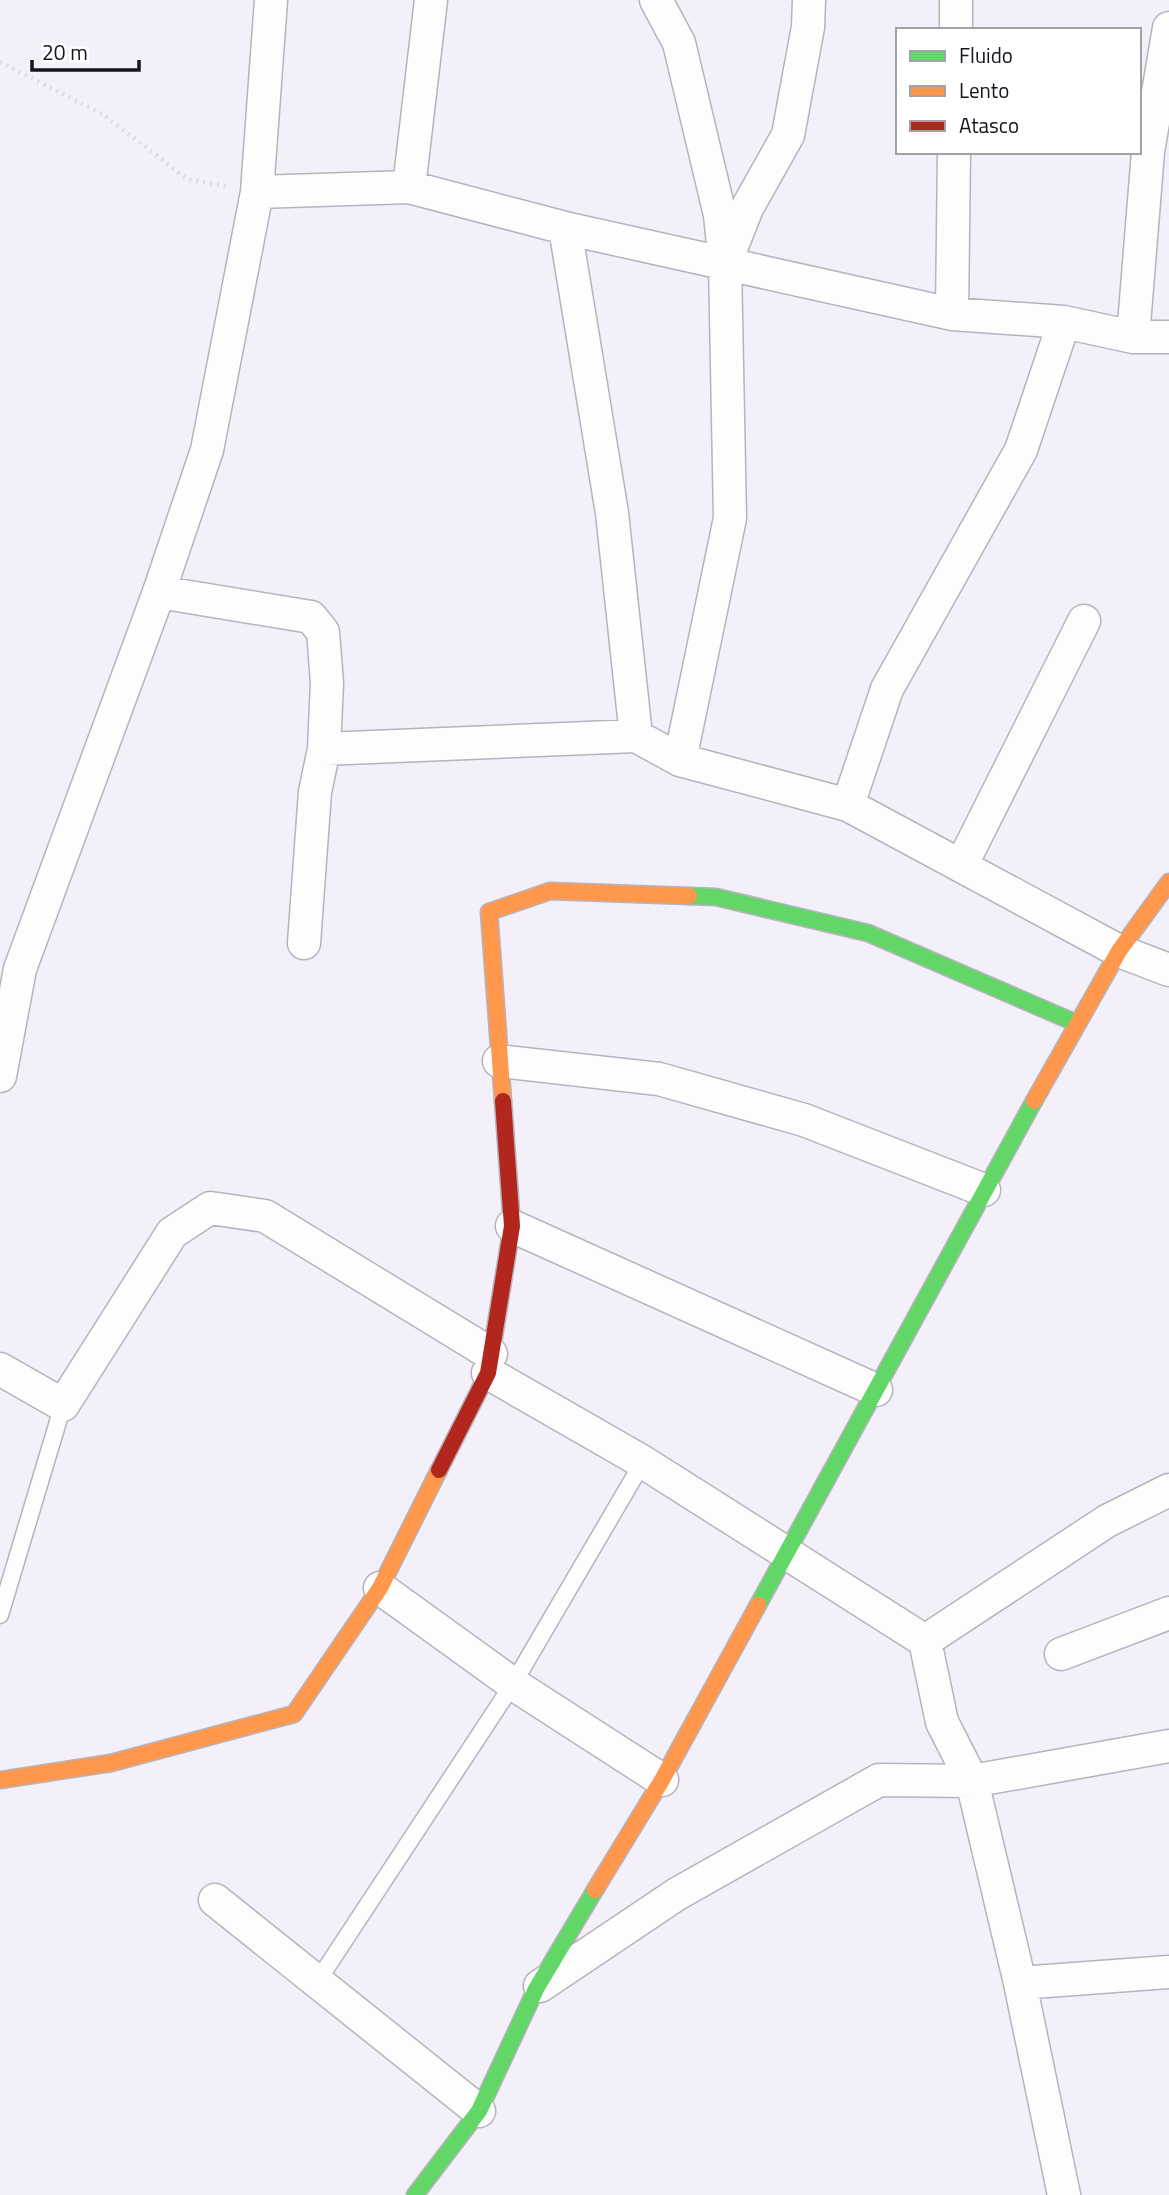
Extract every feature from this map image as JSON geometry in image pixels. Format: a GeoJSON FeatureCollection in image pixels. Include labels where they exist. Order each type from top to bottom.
{"type":"FeatureCollection","features":[{"type":"Feature","properties":{"kind":"street"},"geometry":{"type":"LineString","coordinates":[[0,1076],[20,969],[159,592],[207,450],[257,192],[271,0]]}},
{"type":"Feature","properties":{"kind":"street"},"geometry":{"type":"LineString","coordinates":[[409,187],[431,0]]}},
{"type":"Feature","properties":{"kind":"street"},"geometry":{"type":"LineString","coordinates":[[656,0],[679,43],[720,215],[725,264],[730,518],[680,760]]}},
{"type":"Feature","properties":{"kind":"street"},"geometry":{"type":"LineString","coordinates":[[725,264],[747,208],[788,135],[808,27],[809,0]]}},
{"type":"Feature","properties":{"kind":"street"},"geometry":{"type":"LineString","coordinates":[[956,0],[956,28]]}},
{"type":"Feature","properties":{"kind":"street"},"geometry":{"type":"LineString","coordinates":[[1133,337],[1148,152],[1169,28]]}},
{"type":"Feature","properties":{"kind":"street"},"geometry":{"type":"LineString","coordinates":[[952,314],[954,154]]}},
{"type":"Feature","properties":{"kind":"street"},"geometry":{"type":"LineString","coordinates":[[257,192],[409,187],[565,228],[952,314],[1064,322],[1133,337],[1169,337]]}},
{"type":"Feature","properties":{"kind":"street"},"geometry":{"type":"LineString","coordinates":[[565,228],[612,513],[636,736]]}},
{"type":"Feature","properties":{"kind":"street"},"geometry":{"type":"LineString","coordinates":[[848,805],[887,689],[1021,450],[1064,322]]}},
{"type":"Feature","properties":{"kind":"street"},"geometry":{"type":"LineString","coordinates":[[159,592],[311,617],[323,632],[327,683],[324,749],[315,792],[304,943]]}},
{"type":"Feature","properties":{"kind":"street"},"geometry":{"type":"LineString","coordinates":[[961,866],[1084,621]]}},
{"type":"Feature","properties":{"kind":"street"},"geometry":{"type":"LineString","coordinates":[[324,749],[636,736],[680,760],[848,805],[1119,951],[1169,970]]}},
{"type":"Feature","properties":{"kind":"street"},"geometry":{"type":"LineString","coordinates":[[415,2195],[479,2111],[536,1989],[662,1780],[1076,1023],[1119,951],[1169,882]]}},
{"type":"Feature","properties":{"kind":"street"},"geometry":{"type":"LineString","coordinates":[[0,1780],[31,1778],[130,1756],[294,1714],[380,1588],[490,1363],[512,1226],[489,912],[550,891],[716,897],[868,933],[1076,1023]]}},
{"type":"Feature","properties":{"kind":"street"},"geometry":{"type":"LineString","coordinates":[[499,1060],[659,1079],[804,1120],[984,1190]]}},
{"type":"Feature","properties":{"kind":"street"},"geometry":{"type":"LineString","coordinates":[[0,1370],[63,1405],[172,1233],[210,1208],[264,1216],[786,1555],[925,1641],[942,1722],[972,1781],[1020,1983],[1064,2195]]}},
{"type":"Feature","properties":{"kind":"street"},"geometry":{"type":"LineString","coordinates":[[512,1226],[876,1390]]}},
{"type":"Feature","properties":{"kind":"street"},"geometry":{"type":"LineString","coordinates":[[925,1641],[1107,1521],[1169,1490]]}},
{"type":"Feature","properties":{"kind":"street"},"geometry":{"type":"LineString","coordinates":[[380,1588],[513,1684],[662,1780]]}},
{"type":"Feature","properties":{"kind":"street"},"geometry":{"type":"LineString","coordinates":[[1061,1654],[1169,1613]]}},
{"type":"Feature","properties":{"kind":"street"},"geometry":{"type":"LineString","coordinates":[[536,1989],[677,1894],[879,1780],[972,1781],[1169,1746]]}},
{"type":"Feature","properties":{"kind":"street"},"geometry":{"type":"LineString","coordinates":[[215,1900],[479,2111]]}},
{"type":"Feature","properties":{"kind":"street"},"geometry":{"type":"LineString","coordinates":[[1020,1983],[1169,1972]]}},
{"type":"Feature","properties":{"kind":"lane"},"geometry":{"type":"LineString","coordinates":[[0,1615],[63,1405]]}},
{"type":"Feature","properties":{"kind":"lane"},"geometry":{"type":"LineString","coordinates":[[317,1982],[513,1684],[643,1462]]}},
{"type":"Feature","properties":{"kind":"path"},"geometry":{"type":"LineString","coordinates":[[0,62],[104,115],[187,179],[257,192]]}},
{"type":"Feature","properties":{"kind":"traffic: fast"},"geometry":{"type":"LineString","coordinates":[[689,896],[716,897],[868,933],[1076,1023]]}},
{"type":"Feature","properties":{"kind":"traffic: fast"},"geometry":{"type":"LineString","coordinates":[[758,1605],[1034,1101]]}},
{"type":"Feature","properties":{"kind":"traffic: fast"},"geometry":{"type":"LineString","coordinates":[[415,2195],[479,2111],[536,1989],[595,1890]]}},
{"type":"Feature","properties":{"kind":"traffic: slow"},"geometry":{"type":"LineString","coordinates":[[1034,1101],[1119,951],[1169,882]]}},
{"type":"Feature","properties":{"kind":"traffic: slow"},"geometry":{"type":"LineString","coordinates":[[503,1101],[489,912],[550,891],[689,896]]}},
{"type":"Feature","properties":{"kind":"traffic: slow"},"geometry":{"type":"LineString","coordinates":[[0,1780],[111,1763],[294,1714],[380,1588],[439,1470]]}},
{"type":"Feature","properties":{"kind":"traffic: slow"},"geometry":{"type":"LineString","coordinates":[[595,1890],[662,1780],[758,1605]]}},
{"type":"Feature","properties":{"kind":"traffic: jam"},"geometry":{"type":"LineString","coordinates":[[439,1470],[488,1373],[512,1226],[503,1101]]}}]}
